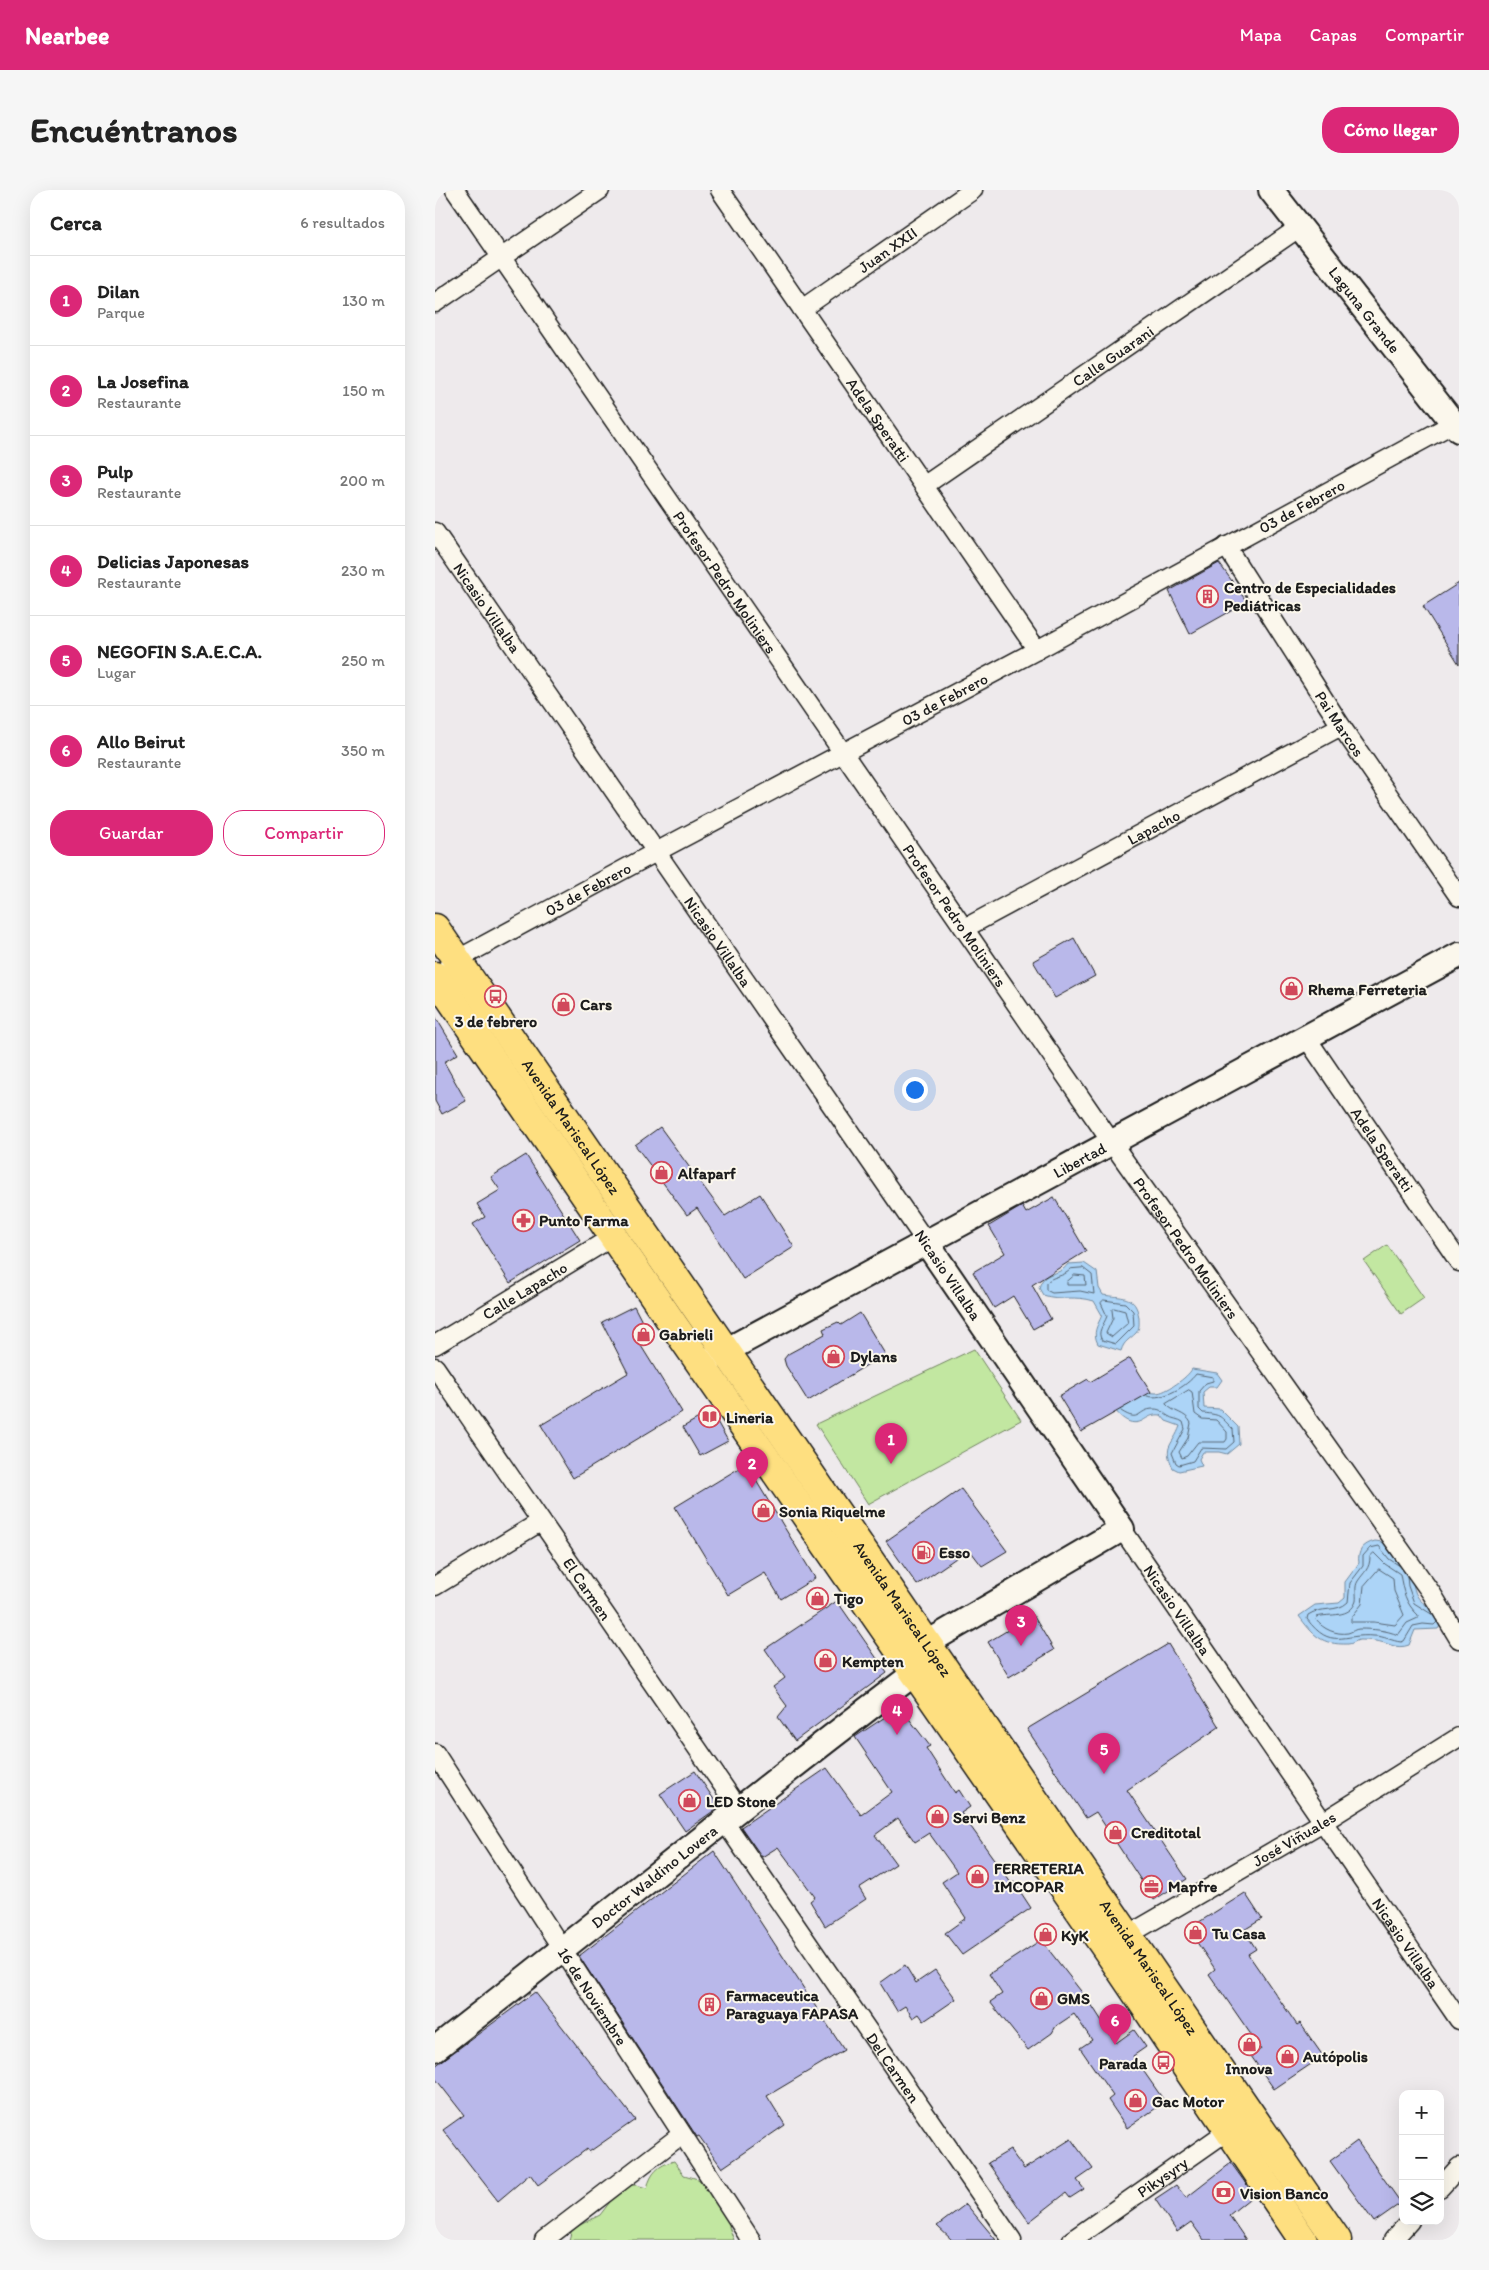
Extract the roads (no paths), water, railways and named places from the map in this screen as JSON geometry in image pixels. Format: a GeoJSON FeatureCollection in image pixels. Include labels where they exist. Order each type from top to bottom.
{"type":"FeatureCollection","features":[{"type":"Feature","properties":{"kind":"highway","name":"Avenida Mariscal López"},"geometry":{"type":"LineString","coordinates":[[435,928],[446,966],[726,1350],[920,1661],[1107,1950],[1303,2240]]}},
{"type":"Feature","properties":{"kind":"highway","name":"Avenida Mariscal López"},"geometry":{"type":"LineString","coordinates":[[435,976],[701,1364],[920,1661],[1128,1935],[1337,2240]]}},
{"type":"Feature","properties":{"kind":"main road","name":"Laguna Grande"},"geometry":{"type":"LineString","coordinates":[[1271,190],[1456,427]]}},
{"type":"Feature","properties":{"kind":"main road","name":"Libertad"},"geometry":{"type":"LineString","coordinates":[[701,1364],[1459,955]]}},
{"type":"Feature","properties":{"kind":"main road","name":"Nicasio Villalba"},"geometry":{"type":"LineString","coordinates":[[926,1242],[1123,1529]]}},
{"type":"Feature","properties":{"kind":"main road","name":"Doctor Waldino Lovera"},"geometry":{"type":"LineString","coordinates":[[435,2049],[732,1815],[920,1661],[1123,1529]]}},
{"type":"Feature","properties":{"kind":"street","name":"Profesor Pedro Moliniers"},"geometry":{"type":"LineString","coordinates":[[455,190],[1112,1142],[1432,1594],[1459,1639]]}},
{"type":"Feature","properties":{"kind":"street"},"geometry":{"type":"LineString","coordinates":[[435,303],[600,190]]}},
{"type":"Feature","properties":{"kind":"street","name":"Adela Speratti"},"geometry":{"type":"LineString","coordinates":[[720,190],[1037,650]]}},
{"type":"Feature","properties":{"kind":"street","name":"Juan XXII"},"geometry":{"type":"LineString","coordinates":[[802,309],[973,190]]}},
{"type":"Feature","properties":{"kind":"street","name":"Calle Guarani"},"geometry":{"type":"LineString","coordinates":[[925,485],[1300,227]]}},
{"type":"Feature","properties":{"kind":"street","name":"03 de Febrero"},"geometry":{"type":"LineString","coordinates":[[446,966],[842,752],[1037,650],[1226,546],[1456,427]]}},
{"type":"Feature","properties":{"kind":"street","name":"Nicasio Villalba"},"geometry":{"type":"LineString","coordinates":[[435,532],[926,1242]]}},
{"type":"Feature","properties":{"kind":"street","name":"Pai Marcos"},"geometry":{"type":"LineString","coordinates":[[1226,546],[1341,726],[1459,897]]}},
{"type":"Feature","properties":{"kind":"street","name":"Lapacho"},"geometry":{"type":"LineString","coordinates":[[965,928],[1341,726]]}},
{"type":"Feature","properties":{"kind":"street","name":"Adela Speratti"},"geometry":{"type":"LineString","coordinates":[[1306,1037],[1459,1262]]}},
{"type":"Feature","properties":{"kind":"street","name":"Calle Lapacho"},"geometry":{"type":"LineString","coordinates":[[435,1345],[614,1236]]}},
{"type":"Feature","properties":{"kind":"street","name":"El Carmen"},"geometry":{"type":"LineString","coordinates":[[435,1367],[540,1522],[732,1815]]}},
{"type":"Feature","properties":{"kind":"street"},"geometry":{"type":"LineString","coordinates":[[435,1586],[540,1522]]}},
{"type":"Feature","properties":{"kind":"street","name":"Nicasio Villalba"},"geometry":{"type":"LineString","coordinates":[[1123,1529],[1459,2020]]}},
{"type":"Feature","properties":{"kind":"street","name":"José Viñuales"},"geometry":{"type":"LineString","coordinates":[[1128,1935],[1323,1822],[1459,1738]]}},
{"type":"Feature","properties":{"kind":"street","name":"16 de Noviembre"},"geometry":{"type":"LineString","coordinates":[[435,1753],[681,2135],[751,2240]]}},
{"type":"Feature","properties":{"kind":"street","name":"Del Carmen"},"geometry":{"type":"LineString","coordinates":[[732,1815],[1012,2240]]}},
{"type":"Feature","properties":{"kind":"street","name":"Pikysyry"},"geometry":{"type":"LineString","coordinates":[[1072,2240],[1251,2115]]}},
{"type":"Feature","properties":{"kind":"street"},"geometry":{"type":"LineString","coordinates":[[544,2240],[681,2135]]}},
{"type":"Feature","properties":{"kind":"street"},"geometry":{"type":"LineString","coordinates":[[1444,2184],[1459,2167]]}},
{"type":"Feature","properties":{"kind":"street"},"geometry":{"type":"LineString","coordinates":[[1393,2240],[1406,2225]]}},
{"type":"Feature","properties":{"kind":"water"},"geometry":{"type":"Polygon","coordinates":[[[1084,1263],[1097,1272],[1099,1288],[1103,1295],[1122,1297],[1135,1305],[1139,1318],[1138,1329],[1125,1343],[1121,1351],[1098,1344],[1095,1333],[1102,1315],[1094,1301],[1081,1298],[1050,1297],[1043,1295],[1039,1288],[1044,1278],[1060,1271],[1068,1264],[1084,1263]]]}},
{"type":"Feature","properties":{"kind":"water"},"geometry":{"type":"Polygon","coordinates":[[[1192,1369],[1217,1373],[1222,1380],[1217,1387],[1209,1387],[1203,1392],[1204,1408],[1220,1409],[1238,1427],[1239,1444],[1227,1454],[1203,1452],[1199,1459],[1202,1466],[1179,1471],[1173,1468],[1168,1455],[1170,1446],[1180,1426],[1166,1421],[1161,1415],[1153,1415],[1137,1423],[1127,1421],[1109,1402],[1132,1386],[1153,1393],[1171,1388],[1192,1369]]]}},
{"type":"Feature","properties":{"kind":"water"},"geometry":{"type":"Polygon","coordinates":[[[1375,1541],[1383,1542],[1392,1555],[1412,1569],[1414,1590],[1417,1596],[1443,1621],[1438,1629],[1415,1630],[1409,1645],[1400,1647],[1367,1640],[1359,1640],[1349,1644],[1324,1641],[1309,1629],[1299,1616],[1315,1605],[1339,1603],[1345,1598],[1345,1582],[1359,1563],[1360,1552],[1364,1546],[1375,1541]]]}},
{"type":"Feature","properties":{"kind":"place","name":"Centro de Especialidades Pediátricas"},"geometry":{"type":"Point","coordinates":[1208,596]}},
{"type":"Feature","properties":{"kind":"place","name":"Rhema Ferreteria"},"geometry":{"type":"Point","coordinates":[1292,989]}},
{"type":"Feature","properties":{"kind":"place","name":"3 de febrero"},"geometry":{"type":"Point","coordinates":[496,997]}},
{"type":"Feature","properties":{"kind":"place","name":"Cars"},"geometry":{"type":"Point","coordinates":[564,1004]}},
{"type":"Feature","properties":{"kind":"place","name":"Alfaparf"},"geometry":{"type":"Point","coordinates":[662,1173]}},
{"type":"Feature","properties":{"kind":"place","name":"Punto Farma"},"geometry":{"type":"Point","coordinates":[523,1220]}},
{"type":"Feature","properties":{"kind":"place","name":"Gabrieli"},"geometry":{"type":"Point","coordinates":[643,1334]}},
{"type":"Feature","properties":{"kind":"place","name":"Dylans"},"geometry":{"type":"Point","coordinates":[834,1356]}},
{"type":"Feature","properties":{"kind":"place","name":"Lineria"},"geometry":{"type":"Point","coordinates":[710,1417]}},
{"type":"Feature","properties":{"kind":"place","name":"Dilan"},"geometry":{"type":"Point","coordinates":[891,1464]}},
{"type":"Feature","properties":{"kind":"place","name":"La Josefina"},"geometry":{"type":"Point","coordinates":[752,1488]}},
{"type":"Feature","properties":{"kind":"place","name":"Sonia Riquelme"},"geometry":{"type":"Point","coordinates":[763,1511]}},
{"type":"Feature","properties":{"kind":"place","name":"Esso"},"geometry":{"type":"Point","coordinates":[923,1552]}},
{"type":"Feature","properties":{"kind":"place","name":"Tigo"},"geometry":{"type":"Point","coordinates":[818,1598]}},
{"type":"Feature","properties":{"kind":"place","name":"Pulp"},"geometry":{"type":"Point","coordinates":[1021,1646]}},
{"type":"Feature","properties":{"kind":"place","name":"Kempten"},"geometry":{"type":"Point","coordinates":[826,1661]}},
{"type":"Feature","properties":{"kind":"place","name":"Delicias Japonesas"},"geometry":{"type":"Point","coordinates":[897,1735]}},
{"type":"Feature","properties":{"kind":"place","name":"NEGOFIN S.A.E.C.A."},"geometry":{"type":"Point","coordinates":[1104,1774]}},
{"type":"Feature","properties":{"kind":"place","name":"LED Stone"},"geometry":{"type":"Point","coordinates":[690,1801]}},
{"type":"Feature","properties":{"kind":"place","name":"Servi Benz"},"geometry":{"type":"Point","coordinates":[937,1817]}},
{"type":"Feature","properties":{"kind":"place","name":"Creditotal"},"geometry":{"type":"Point","coordinates":[1115,1832]}},
{"type":"Feature","properties":{"kind":"place","name":"FERRETERIA IMCOPAR"},"geometry":{"type":"Point","coordinates":[978,1877]}},
{"type":"Feature","properties":{"kind":"place","name":"Mapfre"},"geometry":{"type":"Point","coordinates":[1152,1886]}},
{"type":"Feature","properties":{"kind":"place","name":"Tu Casa"},"geometry":{"type":"Point","coordinates":[1196,1933]}},
{"type":"Feature","properties":{"kind":"place","name":"KyK"},"geometry":{"type":"Point","coordinates":[1045,1935]}},
{"type":"Feature","properties":{"kind":"place","name":"GMS"},"geometry":{"type":"Point","coordinates":[1041,1998]}},
{"type":"Feature","properties":{"kind":"place","name":"Farmaceutica Paraguaya FAPASA"},"geometry":{"type":"Point","coordinates":[710,2004]}},
{"type":"Feature","properties":{"kind":"place","name":"Innova"},"geometry":{"type":"Point","coordinates":[1249,2044]}},
{"type":"Feature","properties":{"kind":"place","name":"Allo Beirut"},"geometry":{"type":"Point","coordinates":[1115,2045]}},
{"type":"Feature","properties":{"kind":"place","name":"Autópolis"},"geometry":{"type":"Point","coordinates":[1287,2056]}},
{"type":"Feature","properties":{"kind":"place","name":"Parada"},"geometry":{"type":"Point","coordinates":[1163,2063]}},
{"type":"Feature","properties":{"kind":"place","name":"Gac Motor"},"geometry":{"type":"Point","coordinates":[1136,2101]}},
{"type":"Feature","properties":{"kind":"place","name":"Vision Banco"},"geometry":{"type":"Point","coordinates":[1224,2193]}}]}
